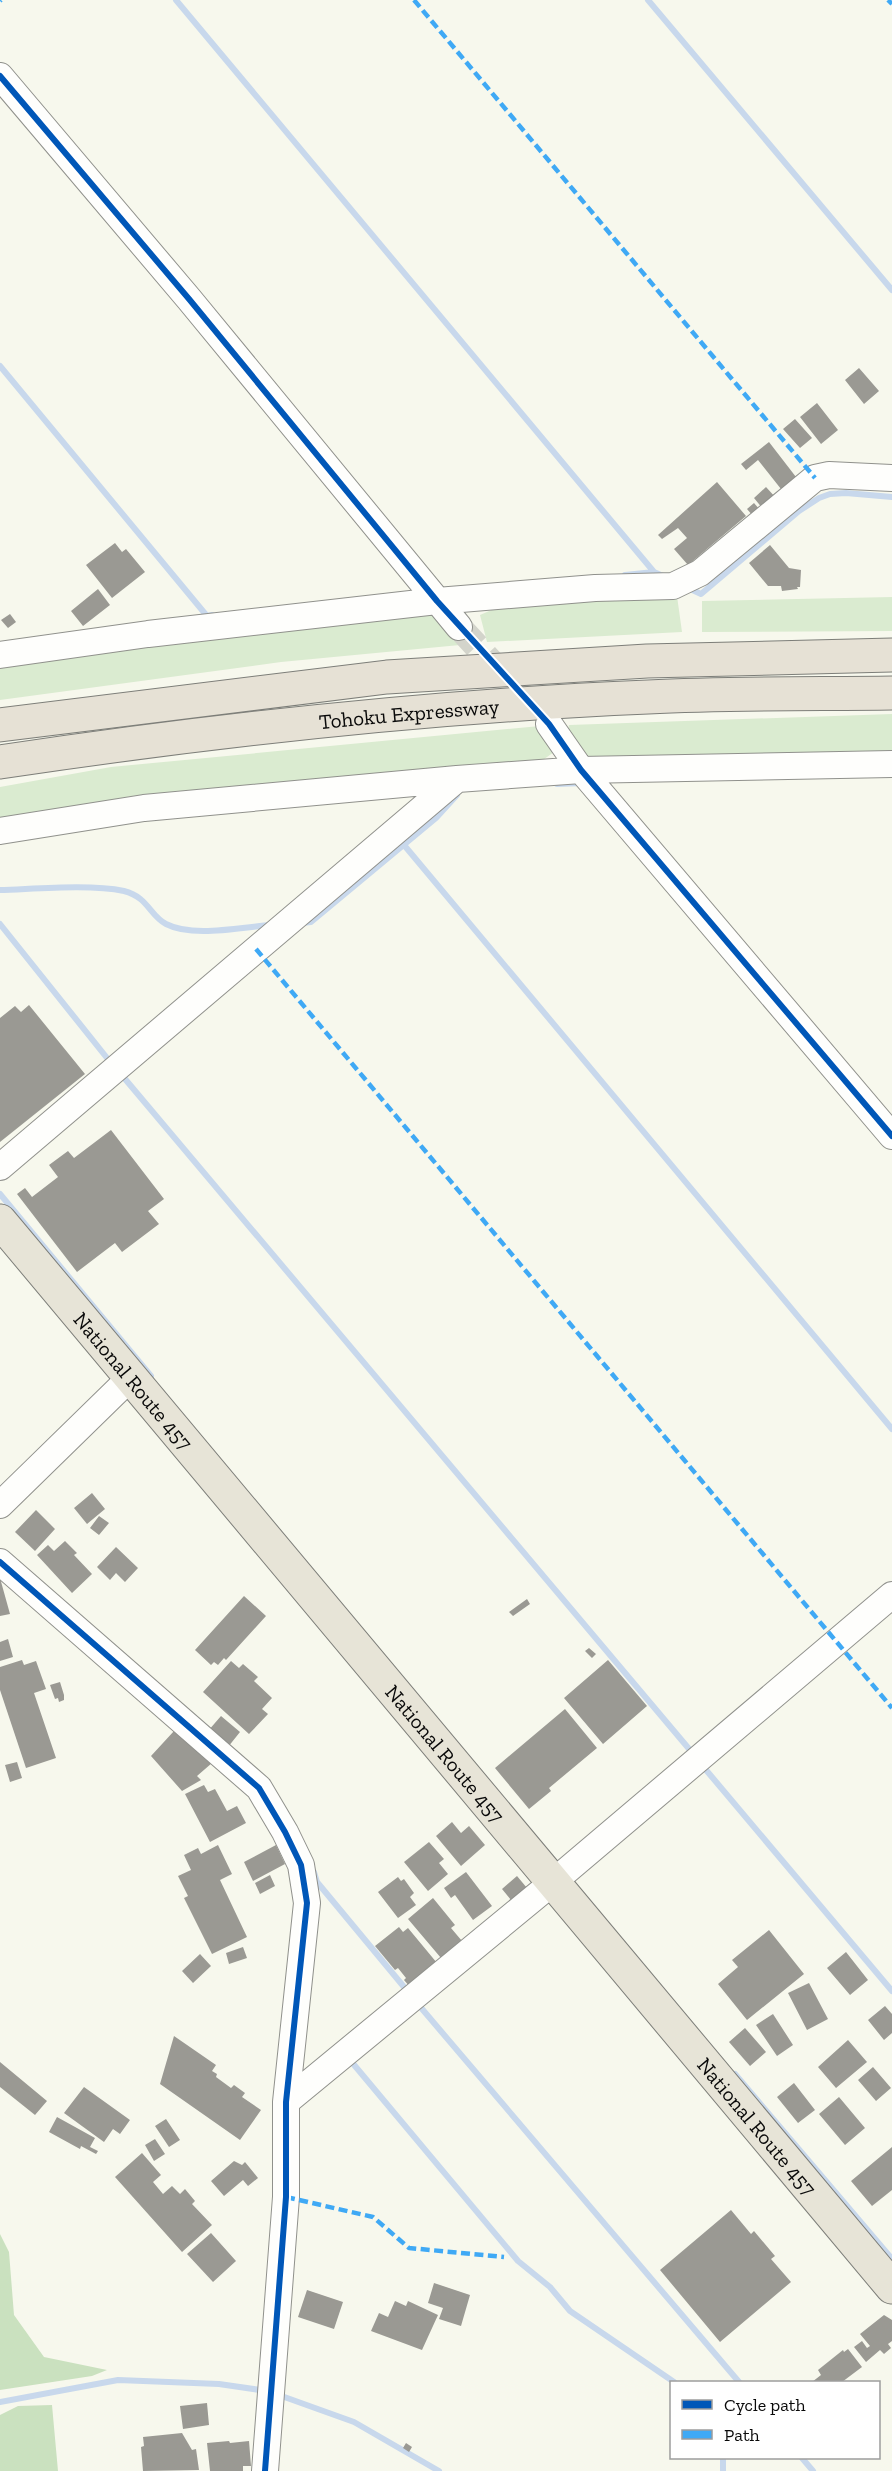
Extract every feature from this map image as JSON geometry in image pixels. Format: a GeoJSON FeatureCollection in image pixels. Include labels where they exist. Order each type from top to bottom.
{"type":"FeatureCollection","features":[{"type":"Feature","properties":{"kind":"highway","name":"Tohoku Expressway"},"geometry":{"type":"LineString","coordinates":[[0,725],[387,677],[647,661],[892,656]]}},
{"type":"Feature","properties":{"kind":"highway","name":"Tohoku Expressway"},"geometry":{"type":"LineString","coordinates":[[0,762],[130,742],[396,714],[648,697],[892,693]]}},
{"type":"Feature","properties":{"kind":"highway","name":"National Route 457"},"geometry":{"type":"LineString","coordinates":[[0,1221],[892,2287]]}},
{"type":"Feature","properties":{"kind":"street"},"geometry":{"type":"LineString","coordinates":[[0,76],[189,299],[459,627]]}},
{"type":"Feature","properties":{"kind":"street"},"geometry":{"type":"LineString","coordinates":[[3,651],[437,601],[595,588],[673,586],[700,573],[815,478],[829,475],[892,478]]}},
{"type":"Feature","properties":{"kind":"street"},"geometry":{"type":"LineString","coordinates":[[549,724],[580,770],[892,1136]]}},
{"type":"Feature","properties":{"kind":"street"},"geometry":{"type":"LineString","coordinates":[[0,831],[144,808],[457,779],[580,770],[892,764]]}},
{"type":"Feature","properties":{"kind":"street"},"geometry":{"type":"LineString","coordinates":[[0,1167],[457,779]]}},
{"type":"Feature","properties":{"kind":"street"},"geometry":{"type":"LineString","coordinates":[[0,1505],[130,1378]]}},
{"type":"Feature","properties":{"kind":"street"},"geometry":{"type":"LineString","coordinates":[[0,1562],[259,1788],[301,1865],[307,1903],[286,2102],[286,2197],[265,2471]]}},
{"type":"Feature","properties":{"kind":"street"},"geometry":{"type":"LineString","coordinates":[[286,2102],[552,1883],[892,1595]]}},
{"type":"Feature","properties":{"kind":"green space"},"geometry":{"type":"Polygon","coordinates":[[[677,596],[682,632],[487,642],[480,615],[496,608],[677,596]]]}},
{"type":"Feature","properties":{"kind":"green space"},"geometry":{"type":"Polygon","coordinates":[[[892,597],[892,631],[702,632],[702,601],[892,597]]]}},
{"type":"Feature","properties":{"kind":"green space"},"geometry":{"type":"Polygon","coordinates":[[[427,612],[440,615],[460,645],[281,662],[0,700],[0,664],[427,612]]]}},
{"type":"Feature","properties":{"kind":"green space"},"geometry":{"type":"Polygon","coordinates":[[[892,714],[892,751],[583,761],[566,739],[569,725],[892,714]]]}},
{"type":"Feature","properties":{"kind":"green space"},"geometry":{"type":"Polygon","coordinates":[[[540,726],[554,752],[540,762],[132,796],[0,821],[0,787],[111,767],[540,726]]]}},
{"type":"Feature","properties":{"kind":"green space"},"geometry":{"type":"Polygon","coordinates":[[[0,2234],[9,2252],[14,2315],[44,2357],[107,2370],[92,2376],[0,2390],[0,2234]]]}},
{"type":"Feature","properties":{"kind":"green space"},"geometry":{"type":"Polygon","coordinates":[[[52,2405],[58,2471],[0,2471],[0,2415],[18,2406],[52,2405]]]}},
{"type":"Feature","properties":{"kind":"building"},"geometry":{"type":"Polygon","coordinates":[[[859,368],[879,391],[864,404],[845,380],[859,368]]]}},
{"type":"Feature","properties":{"kind":"building"},"geometry":{"type":"Polygon","coordinates":[[[817,403],[838,430],[821,444],[800,417],[817,403]]]}},
{"type":"Feature","properties":{"kind":"building"},"geometry":{"type":"Polygon","coordinates":[[[795,419],[812,438],[800,448],[783,429],[795,419]]]}},
{"type":"Feature","properties":{"kind":"building"},"geometry":{"type":"Polygon","coordinates":[[[769,442],[796,477],[781,489],[758,460],[746,470],[741,464],[769,442]]]}},
{"type":"Feature","properties":{"kind":"building"},"geometry":{"type":"Polygon","coordinates":[[[717,482],[746,516],[688,565],[674,549],[687,538],[678,528],[662,539],[658,535],[717,482]]]}},
{"type":"Feature","properties":{"kind":"building"},"geometry":{"type":"Polygon","coordinates":[[[766,487],[776,498],[763,509],[754,498],[766,487]]]}},
{"type":"Feature","properties":{"kind":"building"},"geometry":{"type":"Polygon","coordinates":[[[754,503],[760,510],[753,516],[747,509],[754,503]]]}},
{"type":"Feature","properties":{"kind":"building"},"geometry":{"type":"Polygon","coordinates":[[[115,543],[122,552],[126,549],[145,572],[112,598],[86,565],[115,543]]]}},
{"type":"Feature","properties":{"kind":"building"},"geometry":{"type":"Polygon","coordinates":[[[770,545],[789,568],[801,570],[798,589],[782,591],[781,586],[768,586],[749,563],[770,545]]]}},
{"type":"Feature","properties":{"kind":"building"},"geometry":{"type":"Polygon","coordinates":[[[98,589],[110,605],[83,626],[71,611],[98,589]]]}},
{"type":"Feature","properties":{"kind":"building"},"geometry":{"type":"Polygon","coordinates":[[[10,614],[16,622],[8,628],[1,620],[10,614]]]}},
{"type":"Feature","properties":{"kind":"building"},"geometry":{"type":"Polygon","coordinates":[[[29,1005],[85,1074],[0,1142],[0,1018],[15,1006],[21,1012],[29,1005]]]}},
{"type":"Feature","properties":{"kind":"building"},"geometry":{"type":"Polygon","coordinates":[[[111,1130],[164,1199],[148,1211],[159,1224],[122,1252],[115,1243],[77,1272],[17,1194],[25,1188],[32,1197],[58,1177],[49,1165],[68,1151],[74,1158],[111,1130]]]}},
{"type":"Feature","properties":{"kind":"building"},"geometry":{"type":"Polygon","coordinates":[[[92,1493],[105,1509],[87,1524],[74,1508],[92,1493]]]}},
{"type":"Feature","properties":{"kind":"building"},"geometry":{"type":"Polygon","coordinates":[[[36,1510],[55,1529],[35,1551],[15,1532],[36,1510]]]}},
{"type":"Feature","properties":{"kind":"building"},"geometry":{"type":"Polygon","coordinates":[[[99,1516],[109,1523],[99,1535],[90,1528],[99,1516]]]}},
{"type":"Feature","properties":{"kind":"building"},"geometry":{"type":"Polygon","coordinates":[[[65,1541],[77,1553],[74,1555],[92,1574],[72,1593],[37,1555],[48,1545],[54,1551],[65,1541]]]}},
{"type":"Feature","properties":{"kind":"building"},"geometry":{"type":"Polygon","coordinates":[[[116,1547],[138,1568],[125,1582],[116,1573],[110,1580],[97,1567],[116,1547]]]}},
{"type":"Feature","properties":{"kind":"building"},"geometry":{"type":"Polygon","coordinates":[[[0,1578],[10,1614],[0,1616],[0,1578]]]}},
{"type":"Feature","properties":{"kind":"building"},"geometry":{"type":"Polygon","coordinates":[[[244,1596],[266,1616],[226,1660],[224,1658],[218,1665],[214,1662],[211,1665],[195,1650],[244,1596]]]}},
{"type":"Feature","properties":{"kind":"building"},"geometry":{"type":"Polygon","coordinates":[[[527,1599],[530,1604],[513,1616],[509,1612],[527,1599]]]}},
{"type":"Feature","properties":{"kind":"building"},"geometry":{"type":"Polygon","coordinates":[[[8,1639],[13,1657],[0,1661],[0,1642],[8,1639]]]}},
{"type":"Feature","properties":{"kind":"building"},"geometry":{"type":"Polygon","coordinates":[[[589,1648],[596,1654],[592,1658],[585,1651],[589,1648]]]}},
{"type":"Feature","properties":{"kind":"building"},"geometry":{"type":"Polygon","coordinates":[[[22,1660],[24,1665],[36,1661],[46,1689],[34,1693],[56,1758],[26,1768],[0,1690],[0,1667],[22,1660]]]}},
{"type":"Feature","properties":{"kind":"building"},"geometry":{"type":"Polygon","coordinates":[[[608,1660],[647,1706],[603,1744],[564,1698],[608,1660]]]}},
{"type":"Feature","properties":{"kind":"building"},"geometry":{"type":"Polygon","coordinates":[[[231,1661],[239,1668],[243,1664],[258,1677],[254,1681],[272,1698],[262,1709],[268,1714],[249,1734],[203,1692],[231,1661]]]}},
{"type":"Feature","properties":{"kind":"building"},"geometry":{"type":"Polygon","coordinates":[[[60,1682],[64,1700],[59,1702],[58,1698],[55,1699],[50,1685],[60,1682]]]}},
{"type":"Feature","properties":{"kind":"building"},"geometry":{"type":"Polygon","coordinates":[[[565,1709],[597,1748],[549,1788],[551,1791],[529,1809],[495,1768],[565,1709]]]}},
{"type":"Feature","properties":{"kind":"building"},"geometry":{"type":"Polygon","coordinates":[[[221,1716],[240,1732],[228,1747],[208,1731],[221,1716]]]}},
{"type":"Feature","properties":{"kind":"building"},"geometry":{"type":"Polygon","coordinates":[[[174,1731],[212,1763],[197,1776],[201,1780],[182,1791],[151,1756],[174,1731]]]}},
{"type":"Feature","properties":{"kind":"building"},"geometry":{"type":"Polygon","coordinates":[[[17,1762],[22,1778],[10,1782],[5,1765],[17,1762]]]}},
{"type":"Feature","properties":{"kind":"building"},"geometry":{"type":"Polygon","coordinates":[[[204,1785],[208,1792],[215,1789],[227,1811],[237,1806],[246,1823],[210,1842],[185,1794],[204,1785]]]}},
{"type":"Feature","properties":{"kind":"building"},"geometry":{"type":"Polygon","coordinates":[[[452,1822],[461,1833],[469,1826],[485,1845],[461,1866],[436,1836],[452,1822]]]}},
{"type":"Feature","properties":{"kind":"building"},"geometry":{"type":"Polygon","coordinates":[[[429,1842],[444,1859],[439,1863],[448,1874],[428,1891],[404,1862],[429,1842]]]}},
{"type":"Feature","properties":{"kind":"building"},"geometry":{"type":"Polygon","coordinates":[[[218,1845],[232,1874],[220,1880],[247,1937],[212,1954],[184,1898],[188,1896],[178,1876],[191,1870],[184,1855],[198,1848],[201,1854],[218,1845]]]}},
{"type":"Feature","properties":{"kind":"building"},"geometry":{"type":"Polygon","coordinates":[[[276,1845],[285,1864],[253,1881],[244,1862],[276,1845]]]}},
{"type":"Feature","properties":{"kind":"building"},"geometry":{"type":"Polygon","coordinates":[[[466,1872],[492,1906],[473,1920],[455,1895],[451,1898],[444,1888],[466,1872]]]}},
{"type":"Feature","properties":{"kind":"building"},"geometry":{"type":"Polygon","coordinates":[[[270,1875],[275,1886],[260,1894],[255,1883],[270,1875]]]}},
{"type":"Feature","properties":{"kind":"building"},"geometry":{"type":"Polygon","coordinates":[[[517,1876],[527,1888],[511,1900],[502,1889],[517,1876]]]}},
{"type":"Feature","properties":{"kind":"building"},"geometry":{"type":"Polygon","coordinates":[[[398,1877],[401,1881],[404,1879],[414,1893],[410,1897],[416,1905],[398,1918],[378,1892],[398,1877]]]}},
{"type":"Feature","properties":{"kind":"building"},"geometry":{"type":"Polygon","coordinates":[[[433,1898],[455,1925],[451,1928],[462,1941],[441,1958],[408,1919],[433,1898]]]}},
{"type":"Feature","properties":{"kind":"building"},"geometry":{"type":"Polygon","coordinates":[[[399,1927],[403,1932],[408,1928],[437,1963],[410,1987],[398,1968],[395,1970],[375,1946],[399,1927]]]}},
{"type":"Feature","properties":{"kind":"building"},"geometry":{"type":"Polygon","coordinates":[[[769,1930],[804,1974],[747,2020],[718,1984],[738,1967],[732,1960],[769,1930]]]}},
{"type":"Feature","properties":{"kind":"building"},"geometry":{"type":"Polygon","coordinates":[[[243,1947],[247,1958],[229,1964],[226,1953],[243,1947]]]}},
{"type":"Feature","properties":{"kind":"building"},"geometry":{"type":"Polygon","coordinates":[[[846,1952],[868,1980],[850,1995],[827,1968],[846,1952]]]}},
{"type":"Feature","properties":{"kind":"building"},"geometry":{"type":"Polygon","coordinates":[[[200,1954],[211,1966],[193,1983],[182,1971],[200,1954]]]}},
{"type":"Feature","properties":{"kind":"building"},"geometry":{"type":"Polygon","coordinates":[[[809,1983],[828,2019],[807,2030],[788,1993],[809,1983]]]}},
{"type":"Feature","properties":{"kind":"building"},"geometry":{"type":"Polygon","coordinates":[[[885,2006],[892,2014],[892,2033],[884,2040],[868,2020],[885,2006]]]}},
{"type":"Feature","properties":{"kind":"building"},"geometry":{"type":"Polygon","coordinates":[[[773,2014],[793,2045],[777,2056],[756,2025],[773,2014]]]}},
{"type":"Feature","properties":{"kind":"building"},"geometry":{"type":"Polygon","coordinates":[[[745,2028],[766,2052],[750,2066],[729,2042],[745,2028]]]}},
{"type":"Feature","properties":{"kind":"building"},"geometry":{"type":"Polygon","coordinates":[[[174,2036],[216,2065],[212,2071],[217,2074],[216,2077],[231,2088],[234,2085],[245,2093],[242,2097],[261,2110],[240,2140],[160,2084],[174,2036]]]}},
{"type":"Feature","properties":{"kind":"building"},"geometry":{"type":"Polygon","coordinates":[[[848,2040],[867,2062],[836,2088],[818,2067],[848,2040]]]}},
{"type":"Feature","properties":{"kind":"building"},"geometry":{"type":"Polygon","coordinates":[[[0,2062],[47,2101],[35,2115],[0,2087],[0,2062]]]}},
{"type":"Feature","properties":{"kind":"building"},"geometry":{"type":"Polygon","coordinates":[[[873,2067],[891,2088],[876,2101],[858,2080],[873,2067]]]}},
{"type":"Feature","properties":{"kind":"building"},"geometry":{"type":"Polygon","coordinates":[[[794,2083],[815,2110],[798,2123],[777,2097],[794,2083]]]}},
{"type":"Feature","properties":{"kind":"building"},"geometry":{"type":"Polygon","coordinates":[[[84,2087],[130,2120],[120,2134],[113,2129],[104,2142],[64,2113],[84,2087]]]}},
{"type":"Feature","properties":{"kind":"building"},"geometry":{"type":"Polygon","coordinates":[[[839,2097],[865,2128],[845,2145],[819,2114],[839,2097]]]}},
{"type":"Feature","properties":{"kind":"building"},"geometry":{"type":"Polygon","coordinates":[[[57,2117],[95,2138],[90,2147],[98,2151],[96,2154],[81,2146],[80,2149],[49,2132],[57,2117]]]}},
{"type":"Feature","properties":{"kind":"building"},"geometry":{"type":"Polygon","coordinates":[[[166,2119],[180,2140],[169,2147],[155,2126],[166,2119]]]}},
{"type":"Feature","properties":{"kind":"building"},"geometry":{"type":"Polygon","coordinates":[[[155,2139],[165,2154],[154,2161],[145,2145],[155,2139]]]}},
{"type":"Feature","properties":{"kind":"building"},"geometry":{"type":"Polygon","coordinates":[[[892,2147],[892,2190],[872,2206],[851,2181],[892,2147]]]}},
{"type":"Feature","properties":{"kind":"building"},"geometry":{"type":"Polygon","coordinates":[[[142,2153],[161,2175],[153,2182],[163,2194],[172,2186],[180,2194],[185,2189],[195,2201],[192,2204],[212,2225],[182,2252],[115,2177],[142,2153]]]}},
{"type":"Feature","properties":{"kind":"building"},"geometry":{"type":"Polygon","coordinates":[[[234,2161],[242,2165],[245,2162],[258,2178],[248,2186],[243,2180],[224,2196],[211,2181],[234,2161]]]}},
{"type":"Feature","properties":{"kind":"building"},"geometry":{"type":"Polygon","coordinates":[[[731,2210],[751,2234],[754,2231],[775,2256],[771,2259],[791,2282],[720,2342],[660,2270],[731,2210]]]}},
{"type":"Feature","properties":{"kind":"building"},"geometry":{"type":"Polygon","coordinates":[[[211,2233],[236,2261],[213,2282],[187,2254],[211,2233]]]}},
{"type":"Feature","properties":{"kind":"building"},"geometry":{"type":"Polygon","coordinates":[[[434,2283],[470,2295],[461,2326],[439,2319],[443,2308],[428,2303],[434,2283]]]}},
{"type":"Feature","properties":{"kind":"building"},"geometry":{"type":"Polygon","coordinates":[[[307,2290],[343,2302],[334,2329],[298,2317],[307,2290]]]}},
{"type":"Feature","properties":{"kind":"building"},"geometry":{"type":"Polygon","coordinates":[[[395,2301],[406,2306],[408,2301],[438,2315],[422,2350],[371,2331],[379,2313],[388,2317],[395,2301]]]}},
{"type":"Feature","properties":{"kind":"building"},"geometry":{"type":"Polygon","coordinates":[[[884,2315],[892,2320],[892,2341],[888,2344],[891,2348],[884,2354],[880,2350],[866,2362],[854,2347],[862,2341],[867,2348],[870,2346],[860,2334],[884,2315]]]}},
{"type":"Feature","properties":{"kind":"building"},"geometry":{"type":"Polygon","coordinates":[[[848,2349],[862,2367],[843,2381],[813,2381],[821,2375],[818,2370],[843,2350],[844,2352],[848,2349]]]}},
{"type":"Feature","properties":{"kind":"building"},"geometry":{"type":"Polygon","coordinates":[[[207,2403],[209,2425],[183,2429],[180,2406],[207,2403]]]}},
{"type":"Feature","properties":{"kind":"building"},"geometry":{"type":"Polygon","coordinates":[[[182,2433],[192,2450],[196,2449],[199,2470],[143,2471],[141,2447],[144,2446],[143,2437],[182,2433]]]}},
{"type":"Feature","properties":{"kind":"building"},"geometry":{"type":"Polygon","coordinates":[[[229,2441],[230,2443],[249,2441],[251,2466],[243,2466],[243,2471],[210,2471],[207,2443],[229,2441]]]}},
{"type":"Feature","properties":{"kind":"building"},"geometry":{"type":"Polygon","coordinates":[[[406,2443],[412,2447],[409,2452],[403,2448],[406,2443]]]}},
{"type":"Feature","properties":{"kind":"waterway"},"geometry":{"type":"LineString","coordinates":[[176,0],[654,572],[663,576]]}},
{"type":"Feature","properties":{"kind":"waterway"},"geometry":{"type":"LineString","coordinates":[[648,0],[892,290]]}},
{"type":"Feature","properties":{"kind":"waterway"},"geometry":{"type":"LineString","coordinates":[[0,366],[207,616],[212,615]]}},
{"type":"Feature","properties":{"kind":"waterway"},"geometry":{"type":"LineString","coordinates":[[686,587],[701,594],[799,511],[819,498],[830,494],[846,493],[892,497]]}},
{"type":"Feature","properties":{"kind":"waterway"},"geometry":{"type":"LineString","coordinates":[[625,575],[654,572]]}},
{"type":"Feature","properties":{"kind":"waterway"},"geometry":{"type":"LineString","coordinates":[[557,784],[583,783]]}},
{"type":"Feature","properties":{"kind":"waterway"},"geometry":{"type":"LineString","coordinates":[[302,923],[311,922],[436,818],[457,795]]}},
{"type":"Feature","properties":{"kind":"waterway"},"geometry":{"type":"LineString","coordinates":[[404,845],[892,1429]]}},
{"type":"Feature","properties":{"kind":"waterway"},"geometry":{"type":"LineString","coordinates":[[0,890],[79,887],[124,891],[144,902],[166,924],[190,930],[271,925]]}},
{"type":"Feature","properties":{"kind":"waterway"},"geometry":{"type":"LineString","coordinates":[[0,924],[111,1063]]}},
{"type":"Feature","properties":{"kind":"waterway"},"geometry":{"type":"LineString","coordinates":[[120,1073],[695,1756]]}},
{"type":"Feature","properties":{"kind":"waterway"},"geometry":{"type":"LineString","coordinates":[[0,1194],[151,1376]]}},
{"type":"Feature","properties":{"kind":"waterway"},"geometry":{"type":"LineString","coordinates":[[701,1764],[892,1991]]}},
{"type":"Feature","properties":{"kind":"waterway"},"geometry":{"type":"LineString","coordinates":[[314,1872],[317,1882],[409,1993]]}},
{"type":"Feature","properties":{"kind":"waterway"},"geometry":{"type":"LineString","coordinates":[[417,2003],[738,2381]]}},
{"type":"Feature","properties":{"kind":"waterway"},"geometry":{"type":"LineString","coordinates":[[350,2060],[518,2261],[550,2287],[570,2311],[673,2381]]}},
{"type":"Feature","properties":{"kind":"waterway"},"geometry":{"type":"LineString","coordinates":[[735,2074],[892,2259]]}},
{"type":"Feature","properties":{"kind":"waterway"},"geometry":{"type":"LineString","coordinates":[[0,2402],[118,2380],[219,2384],[267,2391]]}},
{"type":"Feature","properties":{"kind":"waterway"},"geometry":{"type":"LineString","coordinates":[[276,2394],[354,2422],[439,2471]]}},
{"type":"Feature","properties":{"kind":"waterway"},"geometry":{"type":"LineString","coordinates":[[723,2459],[723,2471]]}},
{"type":"Feature","properties":{"kind":"waterway"},"geometry":{"type":"LineString","coordinates":[[803,2459],[813,2471]]}},
{"type":"Feature","properties":{"kind":"tunnel"},"geometry":{"type":"LineString","coordinates":[[459,627],[538,713]]}},
{"type":"Feature","properties":{"kind":"marked path"},"geometry":{"type":"LineString","coordinates":[[414,0],[815,478]]}},
{"type":"Feature","properties":{"kind":"marked path"},"geometry":{"type":"LineString","coordinates":[[888,0],[892,4]]}},
{"type":"Feature","properties":{"kind":"marked path"},"geometry":{"type":"LineString","coordinates":[[256,949],[892,1708]]}},
{"type":"Feature","properties":{"kind":"marked path"},"geometry":{"type":"LineString","coordinates":[[286,2197],[373,2217],[409,2248],[504,2257]]}},
{"type":"Feature","properties":{"kind":"cycle path"},"geometry":{"type":"LineString","coordinates":[[0,76],[189,299],[437,601],[549,724],[581,770],[892,1136]]}},
{"type":"Feature","properties":{"kind":"cycle path"},"geometry":{"type":"LineString","coordinates":[[0,1562],[259,1788],[301,1865],[307,1903],[286,2102],[286,2197],[265,2471]]}}]}
